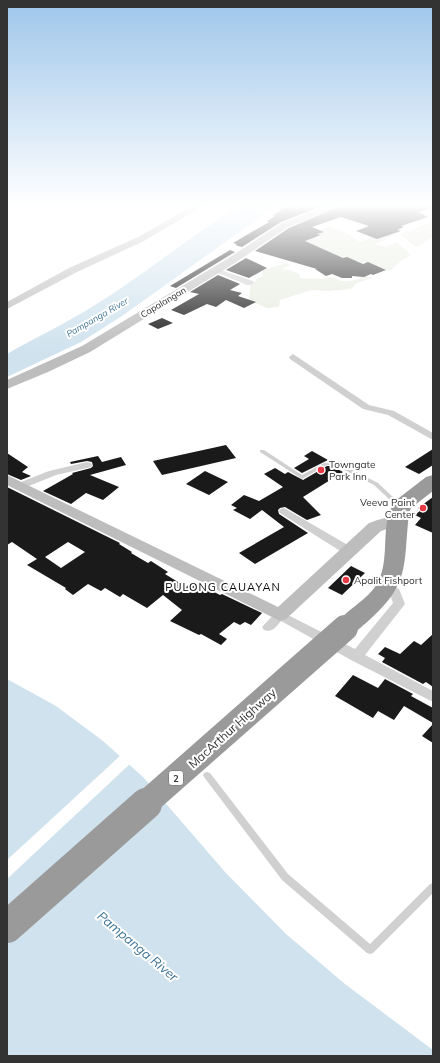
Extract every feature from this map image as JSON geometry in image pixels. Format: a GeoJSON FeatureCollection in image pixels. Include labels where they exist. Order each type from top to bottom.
{"type":"FeatureCollection","features":[{"type":"Feature","properties":{"kind":"highway"},"geometry":{"type":"LineString","coordinates":[[400,513],[433,481]]}},
{"type":"Feature","properties":{"kind":"highway","name":"MacArthur Highway"},"geometry":{"type":"LineString","coordinates":[[7,927],[371,604],[386,588],[393,571],[400,513]]}},
{"type":"Feature","properties":{"kind":"main road"},"geometry":{"type":"LineString","coordinates":[[7,306],[73,270],[107,255]]}},
{"type":"Feature","properties":{"kind":"main road","name":"Capalangan"},"geometry":{"type":"LineString","coordinates":[[7,385],[86,349],[239,255]]}},
{"type":"Feature","properties":{"kind":"main road"},"geometry":{"type":"LineString","coordinates":[[14,483],[280,615],[375,527],[400,513]]}},
{"type":"Feature","properties":{"kind":"street"},"geometry":{"type":"LineString","coordinates":[[215,270],[250,283]]}},
{"type":"Feature","properties":{"kind":"street"},"geometry":{"type":"LineString","coordinates":[[293,357],[366,407],[391,413],[433,436]]}},
{"type":"Feature","properties":{"kind":"street"},"geometry":{"type":"LineString","coordinates":[[14,483],[87,465]]}},
{"type":"Feature","properties":{"kind":"street"},"geometry":{"type":"LineString","coordinates":[[284,511],[349,551]]}},
{"type":"Feature","properties":{"kind":"street"},"geometry":{"type":"LineString","coordinates":[[356,656],[399,604],[395,592],[386,588]]}},
{"type":"Feature","properties":{"kind":"street"},"geometry":{"type":"LineString","coordinates":[[268,627],[280,615],[433,696]]}},
{"type":"Feature","properties":{"kind":"lane"},"geometry":{"type":"LineString","coordinates":[[262,451],[302,477],[326,464],[335,464],[376,484],[391,498],[400,513]]}},
{"type":"Feature","properties":{"kind":"lane"},"geometry":{"type":"LineString","coordinates":[[207,775],[285,877],[370,950],[433,887]]}},
{"type":"Feature","properties":{"kind":"shaded area"},"geometry":{"type":"Polygon","coordinates":[[[331,255],[411,255],[399,262],[390,271],[369,263],[343,259],[331,255]]]}},
{"type":"Feature","properties":{"kind":"shaded area"},"geometry":{"type":"Polygon","coordinates":[[[286,263],[291,265],[281,269],[290,270],[299,274],[300,278],[322,279],[333,277],[346,281],[360,278],[358,275],[373,278],[357,283],[351,289],[329,291],[311,290],[280,300],[279,307],[267,308],[249,300],[251,283],[255,282],[257,278],[262,277],[263,270],[286,263]]]}},
{"type":"Feature","properties":{"kind":"water","name":"Pampanga River"},"geometry":{"type":"Polygon","coordinates":[[[169,255],[208,255],[122,316],[81,342],[7,377],[7,354],[74,318],[132,281],[169,255]]]}},
{"type":"Feature","properties":{"kind":"water","name":"Pampanga River"},"geometry":{"type":"Polygon","coordinates":[[[7,679],[56,706],[103,741],[143,777],[225,872],[286,934],[345,984],[433,1050],[433,1056],[7,1056],[7,679]]]}},
{"type":"Feature","properties":{"kind":"pier"},"geometry":{"type":"Polygon","coordinates":[[[121,755],[131,763],[7,879],[7,860],[121,755]]]}},
{"type":"Feature","properties":{"kind":"building"},"geometry":{"type":"Polygon","coordinates":[[[222,255],[231,255],[176,288],[170,286],[222,255]]]}},
{"type":"Feature","properties":{"kind":"building"},"geometry":{"type":"Polygon","coordinates":[[[267,255],[335,255],[343,258],[347,257],[363,264],[368,262],[386,270],[364,277],[352,276],[352,278],[342,278],[332,274],[326,276],[315,269],[317,269],[267,255]]]}},
{"type":"Feature","properties":{"kind":"building"},"geometry":{"type":"Polygon","coordinates":[[[246,258],[267,268],[249,278],[226,270],[246,258]]]}},
{"type":"Feature","properties":{"kind":"building"},"geometry":{"type":"Polygon","coordinates":[[[218,275],[240,284],[230,290],[242,293],[238,296],[256,302],[244,308],[226,300],[216,307],[207,304],[184,315],[171,310],[199,294],[190,292],[218,275]]]}},
{"type":"Feature","properties":{"kind":"building"},"geometry":{"type":"Polygon","coordinates":[[[162,318],[173,323],[158,329],[148,324],[162,318]]]}},
{"type":"Feature","properties":{"kind":"building"},"geometry":{"type":"Polygon","coordinates":[[[226,445],[236,458],[162,475],[153,461],[226,445]]]}},
{"type":"Feature","properties":{"kind":"building"},"geometry":{"type":"Polygon","coordinates":[[[433,449],[433,465],[419,474],[405,467],[433,449]]]}},
{"type":"Feature","properties":{"kind":"building"},"geometry":{"type":"Polygon","coordinates":[[[312,451],[328,460],[302,473],[294,468],[309,459],[304,456],[312,451]]]}},
{"type":"Feature","properties":{"kind":"building"},"geometry":{"type":"Polygon","coordinates":[[[7,453],[28,467],[22,472],[31,476],[21,480],[7,474],[7,453]]]}},
{"type":"Feature","properties":{"kind":"building"},"geometry":{"type":"Polygon","coordinates":[[[98,456],[102,462],[121,457],[126,465],[90,475],[119,487],[103,500],[86,493],[71,504],[43,491],[73,474],[72,473],[91,468],[93,466],[92,462],[87,461],[71,464],[70,462],[98,456]]]}},
{"type":"Feature","properties":{"kind":"building"},"geometry":{"type":"Polygon","coordinates":[[[327,466],[332,466],[343,472],[303,497],[321,515],[307,520],[285,507],[278,510],[279,514],[308,533],[255,564],[239,553],[284,527],[262,510],[250,519],[233,510],[237,508],[231,505],[244,495],[259,501],[283,487],[264,474],[275,468],[285,474],[288,472],[303,480],[327,466]]]}},
{"type":"Feature","properties":{"kind":"building"},"geometry":{"type":"Polygon","coordinates":[[[205,471],[228,482],[209,495],[186,484],[205,471]]]}},
{"type":"Feature","properties":{"kind":"building"},"geometry":{"type":"Polygon","coordinates":[[[7,487],[120,543],[119,544],[132,552],[131,553],[148,563],[151,561],[168,572],[165,574],[186,587],[193,581],[220,595],[222,594],[262,613],[251,625],[245,622],[240,625],[234,622],[219,634],[227,639],[221,645],[201,634],[199,635],[170,621],[182,610],[163,595],[147,608],[123,594],[120,597],[105,588],[101,591],[88,584],[73,595],[65,589],[66,588],[27,565],[37,559],[12,542],[7,545],[7,487]],[[68,542],[45,557],[61,568],[85,552],[68,542]]]}},
{"type":"Feature","properties":{"kind":"building"},"geometry":{"type":"Polygon","coordinates":[[[433,497],[433,533],[415,525],[421,518],[415,515],[421,510],[418,508],[433,497]]]}},
{"type":"Feature","properties":{"kind":"building","name":"Apalit Fishport"},"geometry":{"type":"Polygon","coordinates":[[[351,566],[365,573],[342,595],[328,588],[351,566]]]}},
{"type":"Feature","properties":{"kind":"building"},"geometry":{"type":"Polygon","coordinates":[[[433,634],[433,687],[426,682],[423,684],[382,662],[385,658],[378,654],[385,647],[400,654],[414,641],[421,645],[433,634]]]}},
{"type":"Feature","properties":{"kind":"building"},"geometry":{"type":"Polygon","coordinates":[[[353,675],[378,688],[385,679],[413,694],[411,696],[433,708],[433,723],[404,706],[394,720],[378,711],[373,718],[335,696],[353,675]]]}},
{"type":"Feature","properties":{"kind":"building"},"geometry":{"type":"Polygon","coordinates":[[[433,724],[433,743],[422,736],[433,724]]]}},
{"type":"Feature","properties":{"kind":"place","name":"Towngate Park Inn"},"geometry":{"type":"Point","coordinates":[321,470]}},
{"type":"Feature","properties":{"kind":"place","name":"Veeva Paint Center"},"geometry":{"type":"Point","coordinates":[423,508]}},
{"type":"Feature","properties":{"kind":"place","name":"Apalit Fishport"},"geometry":{"type":"Point","coordinates":[346,580]}},
{"type":"Feature","properties":{"kind":"district","name":"PULONG CAUAYAN"},"geometry":{"type":"Point","coordinates":[223,587]}}]}
